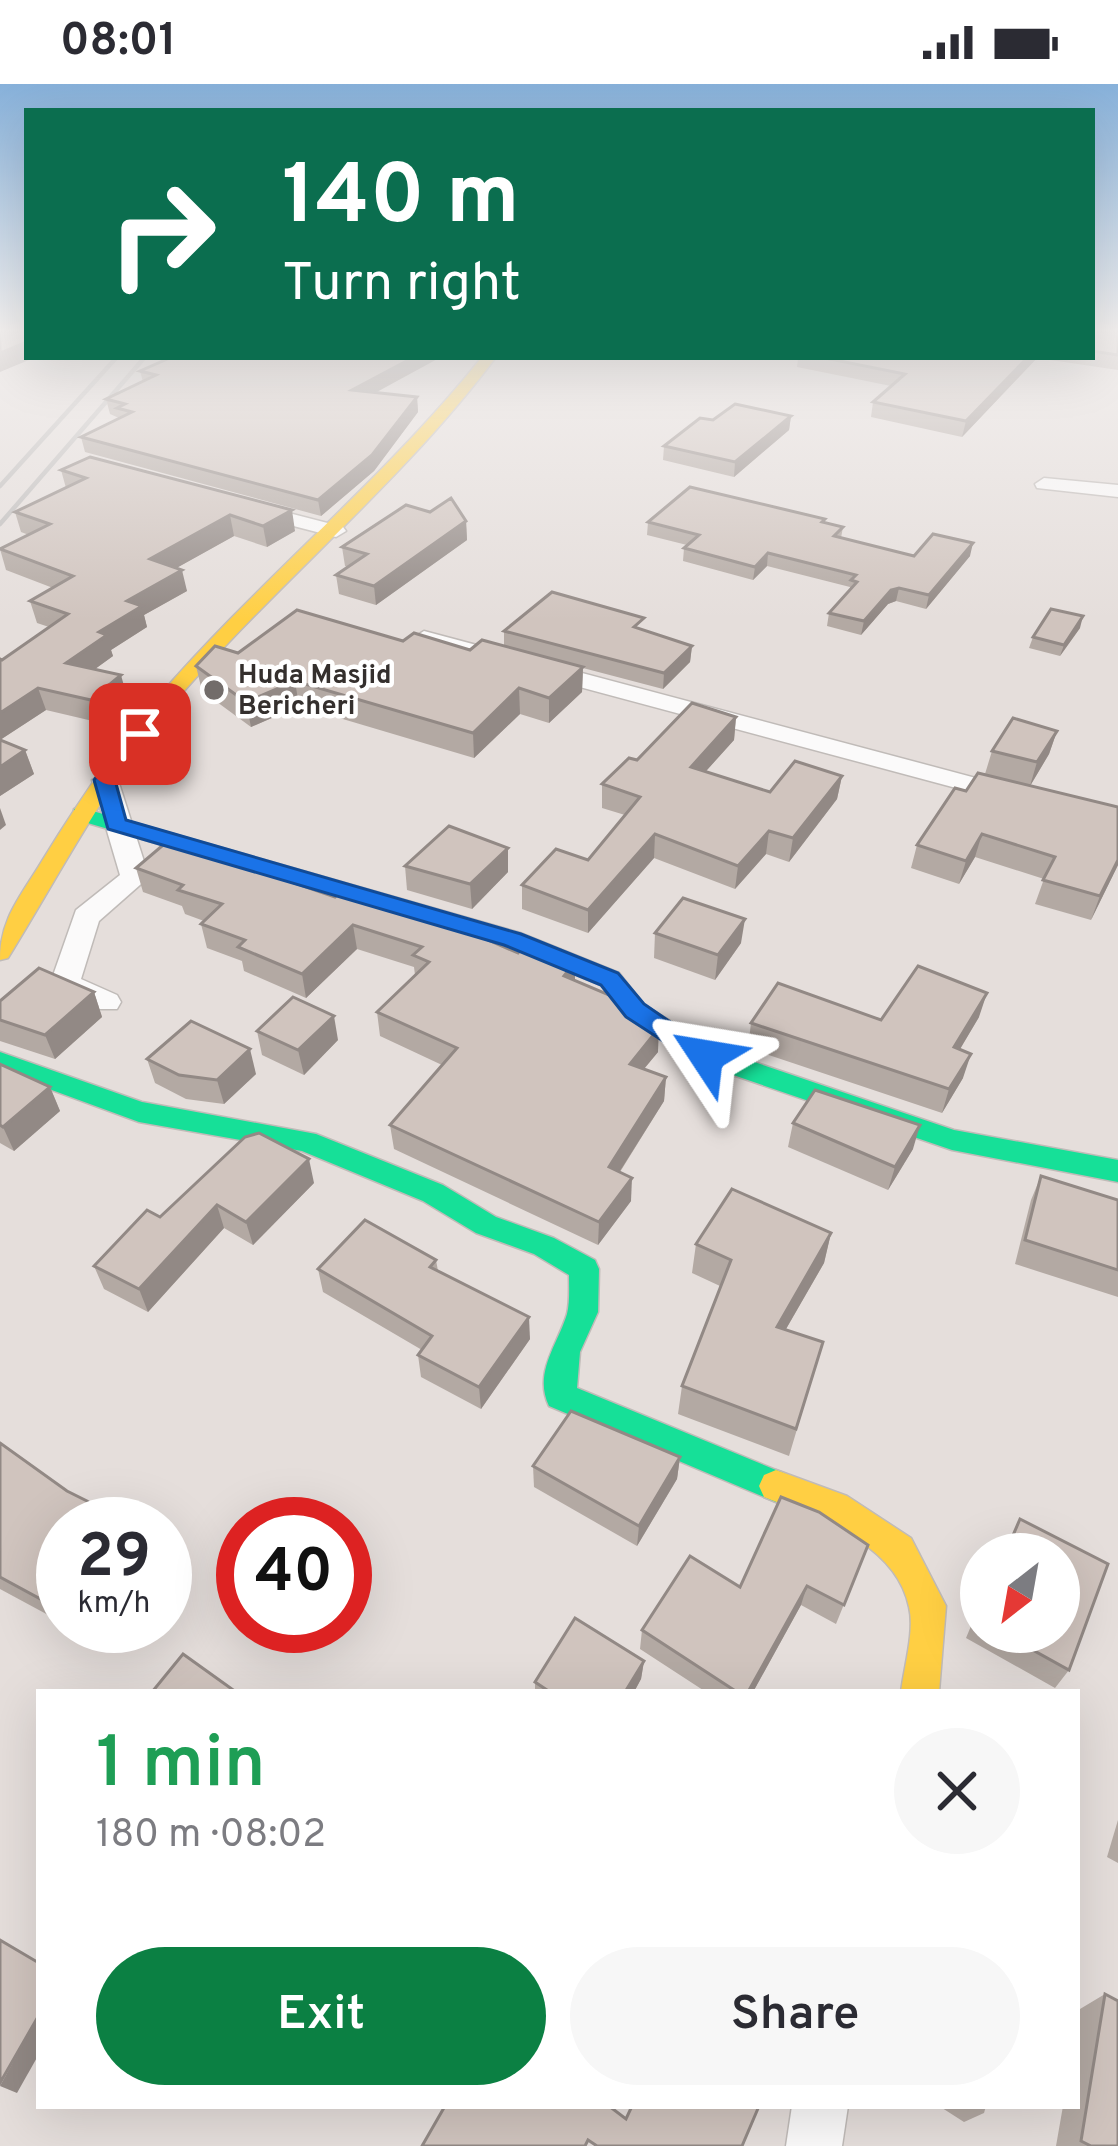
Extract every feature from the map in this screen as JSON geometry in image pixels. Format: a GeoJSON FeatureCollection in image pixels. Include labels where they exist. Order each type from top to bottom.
{"type":"FeatureCollection","features":[{"type":"Feature","properties":{"kind":"street"},"geometry":{"type":"LineString","coordinates":[[0,952],[105,780],[193,670],[438,427]]}},
{"type":"Feature","properties":{"kind":"street"},"geometry":{"type":"LineString","coordinates":[[1044,484],[1118,491]]}},
{"type":"Feature","properties":{"kind":"street"},"geometry":{"type":"LineString","coordinates":[[224,502],[336,531]]}},
{"type":"Feature","properties":{"kind":"street"},"geometry":{"type":"LineString","coordinates":[[421,637],[607,684],[703,715],[782,730],[1029,800]]}},
{"type":"Feature","properties":{"kind":"street"},"geometry":{"type":"LineString","coordinates":[[105,780],[136,877],[86,917],[64,984],[106,1002]]}},
{"type":"Feature","properties":{"kind":"street"},"geometry":{"type":"LineString","coordinates":[[82,814],[512,939],[610,979],[635,1010],[706,1056],[729,1064],[952,1140],[1118,1171]]}},
{"type":"Feature","properties":{"kind":"street"},"geometry":{"type":"LineString","coordinates":[[0,1061],[139,1112],[307,1141],[433,1193],[486,1225],[544,1246],[584,1269],[583,1312],[564,1352],[560,1396],[735,1471],[835,1507],[899,1550],[928,1606],[920,1689]]}},
{"type":"Feature","properties":{"kind":"street"},"geometry":{"type":"LineString","coordinates":[[814,2146],[820,2109]]}},
{"type":"Feature","properties":{"kind":"building"},"geometry":{"type":"Polygon","coordinates":[[[101,427],[394,427],[372,455],[318,500],[81,437],[101,427]]]}},
{"type":"Feature","properties":{"kind":"building"},"geometry":{"type":"Polygon","coordinates":[[[688,427],[777,427],[735,462],[664,446],[688,427]]]}},
{"type":"Feature","properties":{"kind":"building"},"geometry":{"type":"Polygon","coordinates":[[[90,457],[292,510],[263,526],[230,515],[150,559],[182,570],[127,601],[142,606],[99,632],[107,635],[66,663],[121,675],[91,700],[38,688],[0,713],[0,659],[68,614],[30,601],[73,576],[0,549],[50,524],[15,512],[86,478],[61,470],[90,457]]]}},
{"type":"Feature","properties":{"kind":"building"},"geometry":{"type":"Polygon","coordinates":[[[690,487],[825,519],[822,522],[843,527],[834,536],[914,556],[933,534],[973,543],[929,595],[891,590],[864,621],[829,613],[857,582],[851,580],[856,575],[768,553],[755,567],[684,548],[699,535],[648,522],[690,487]]]}},
{"type":"Feature","properties":{"kind":"building"},"geometry":{"type":"Polygon","coordinates":[[[451,498],[466,521],[374,586],[336,575],[367,554],[342,547],[406,505],[430,512],[451,498]]]}},
{"type":"Feature","properties":{"kind":"building"},"geometry":{"type":"Polygon","coordinates":[[[552,592],[644,618],[634,627],[692,646],[664,673],[504,631],[552,592]]]}},
{"type":"Feature","properties":{"kind":"building"},"geometry":{"type":"Polygon","coordinates":[[[1051,609],[1083,616],[1064,645],[1033,637],[1051,609]]]}},
{"type":"Feature","properties":{"kind":"building"},"geometry":{"type":"Polygon","coordinates":[[[297,610],[403,641],[414,633],[470,650],[482,640],[583,667],[549,698],[519,688],[473,733],[295,681],[246,702],[196,666],[215,646],[238,653],[297,610]]]}},
{"type":"Feature","properties":{"kind":"building"},"geometry":{"type":"Polygon","coordinates":[[[692,703],[736,717],[691,767],[770,792],[795,761],[842,776],[793,838],[769,831],[738,866],[655,834],[588,910],[522,885],[556,849],[588,860],[640,797],[602,784],[629,758],[637,760],[692,703]]]}},
{"type":"Feature","properties":{"kind":"building"},"geometry":{"type":"Polygon","coordinates":[[[1013,718],[1057,731],[1037,762],[992,751],[1013,718]]]}},
{"type":"Feature","properties":{"kind":"building"},"geometry":{"type":"Polygon","coordinates":[[[0,740],[25,750],[0,767],[0,740]]]}},
{"type":"Feature","properties":{"kind":"building"},"geometry":{"type":"Polygon","coordinates":[[[978,773],[1118,807],[1118,860],[1100,896],[1043,880],[1055,857],[982,834],[966,861],[917,845],[955,788],[966,791],[978,773]]]}},
{"type":"Feature","properties":{"kind":"building"},"geometry":{"type":"Polygon","coordinates":[[[449,826],[508,848],[470,884],[405,866],[449,826]]]}},
{"type":"Feature","properties":{"kind":"building"},"geometry":{"type":"Polygon","coordinates":[[[169,840],[335,897],[346,886],[441,914],[436,917],[518,953],[527,942],[575,962],[564,976],[614,997],[659,1028],[630,1064],[666,1077],[609,1167],[632,1178],[599,1222],[390,1125],[457,1048],[377,1012],[429,962],[413,955],[422,947],[353,925],[302,974],[238,947],[245,940],[201,924],[222,904],[178,890],[183,885],[136,868],[169,840]]]}},
{"type":"Feature","properties":{"kind":"building"},"geometry":{"type":"Polygon","coordinates":[[[683,898],[745,919],[718,955],[655,933],[683,898]]]}},
{"type":"Feature","properties":{"kind":"building"},"geometry":{"type":"Polygon","coordinates":[[[918,966],[987,993],[954,1047],[971,1054],[949,1089],[751,1023],[778,983],[881,1020],[918,966]]]}},
{"type":"Feature","properties":{"kind":"building"},"geometry":{"type":"Polygon","coordinates":[[[39,968],[94,992],[45,1035],[0,1020],[0,1001],[39,968]]]}},
{"type":"Feature","properties":{"kind":"building"},"geometry":{"type":"Polygon","coordinates":[[[293,997],[334,1016],[298,1050],[257,1031],[293,997]]]}},
{"type":"Feature","properties":{"kind":"building"},"geometry":{"type":"Polygon","coordinates":[[[191,1021],[250,1049],[217,1080],[179,1075],[147,1059],[191,1021]]]}},
{"type":"Feature","properties":{"kind":"building"},"geometry":{"type":"Polygon","coordinates":[[[0,1064],[50,1087],[3,1127],[0,1125],[0,1064]]]}},
{"type":"Feature","properties":{"kind":"building"},"geometry":{"type":"Polygon","coordinates":[[[815,1090],[920,1125],[895,1167],[793,1123],[815,1090]]]}},
{"type":"Feature","properties":{"kind":"building"},"geometry":{"type":"Polygon","coordinates":[[[259,1133],[309,1159],[246,1222],[217,1205],[139,1289],[94,1266],[147,1210],[160,1217],[245,1137],[259,1133]]]}},
{"type":"Feature","properties":{"kind":"building"},"geometry":{"type":"Polygon","coordinates":[[[1041,1176],[1118,1200],[1118,1270],[1025,1240],[1041,1176]]]}},
{"type":"Feature","properties":{"kind":"building"},"geometry":{"type":"Polygon","coordinates":[[[732,1189],[831,1233],[777,1327],[823,1342],[796,1429],[682,1386],[731,1260],[696,1244],[732,1189]]]}},
{"type":"Feature","properties":{"kind":"building"},"geometry":{"type":"Polygon","coordinates":[[[365,1220],[436,1260],[430,1267],[529,1317],[479,1387],[418,1355],[432,1336],[318,1269],[365,1220]]]}},
{"type":"Feature","properties":{"kind":"building"},"geometry":{"type":"Polygon","coordinates":[[[571,1411],[680,1457],[639,1526],[533,1466],[571,1411]]]}},
{"type":"Feature","properties":{"kind":"building"},"geometry":{"type":"Polygon","coordinates":[[[0,1443],[79,1497],[36,1497],[36,1597],[0,1577],[0,1443]]]}},
{"type":"Feature","properties":{"kind":"building"},"geometry":{"type":"Polygon","coordinates":[[[781,1497],[819,1512],[868,1545],[844,1605],[807,1586],[750,1689],[732,1689],[642,1630],[690,1556],[740,1587],[781,1497]]]}},
{"type":"Feature","properties":{"kind":"building"},"geometry":{"type":"Polygon","coordinates":[[[1020,1519],[1047,1533],[1014,1533],[1020,1519]]]}},
{"type":"Feature","properties":{"kind":"building"},"geometry":{"type":"Polygon","coordinates":[[[1080,1550],[1108,1564],[1080,1640],[1080,1550]]]}},
{"type":"Feature","properties":{"kind":"building"},"geometry":{"type":"Polygon","coordinates":[[[575,1618],[644,1661],[627,1689],[546,1689],[535,1682],[575,1618]]]}},
{"type":"Feature","properties":{"kind":"building"},"geometry":{"type":"Polygon","coordinates":[[[1038,1653],[1075,1653],[1069,1670],[1038,1653]]]}},
{"type":"Feature","properties":{"kind":"building"},"geometry":{"type":"Polygon","coordinates":[[[183,1654],[232,1689],[154,1689],[183,1654]]]}},
{"type":"Feature","properties":{"kind":"building"},"geometry":{"type":"Polygon","coordinates":[[[0,1940],[36,1961],[36,2020],[0,2083],[0,1940]]]}},
{"type":"Feature","properties":{"kind":"building"},"geometry":{"type":"Polygon","coordinates":[[[1105,1994],[1118,2001],[1118,2146],[1091,2146],[1081,2141],[1105,1994]]]}},
{"type":"Feature","properties":{"kind":"building"},"geometry":{"type":"Polygon","coordinates":[[[443,2109],[613,2109],[626,2119],[631,2109],[758,2109],[742,2146],[597,2146],[588,2140],[585,2146],[422,2146],[443,2109]]]}},
{"type":"Feature","properties":{"kind":"railway"},"geometry":{"type":"LineString","coordinates":[[0,486],[53,427]]}},
{"type":"Feature","properties":{"kind":"railway"},"geometry":{"type":"LineString","coordinates":[[0,524],[84,427]]}},
{"type":"Feature","properties":{"kind":"traffic: fast"},"geometry":{"type":"LineString","coordinates":[[82,814],[512,939],[610,979],[635,1011],[707,1056],[952,1140],[1118,1171]]}},
{"type":"Feature","properties":{"kind":"traffic: fast"},"geometry":{"type":"LineString","coordinates":[[0,1061],[139,1112],[306,1141],[433,1193],[486,1225],[544,1246],[584,1269],[583,1312],[564,1352],[560,1396],[776,1486]]}},
{"type":"Feature","properties":{"kind":"traffic: slow"},"geometry":{"type":"LineString","coordinates":[[0,952],[78,821],[143,728],[207,655],[431,427]]}},
{"type":"Feature","properties":{"kind":"traffic: slow"},"geometry":{"type":"LineString","coordinates":[[776,1486],[835,1507],[899,1550],[928,1606],[920,1689]]}},
{"type":"Feature","properties":{"kind":"place","name":"Huda Masjid Bericheri"},"geometry":{"type":"Point","coordinates":[214,690]}},
{"type":"Feature","properties":{"kind":"route"},"geometry":{"type":"LineString","coordinates":[[140,734],[105,780],[116,824],[512,939],[610,979],[635,1010],[706,1056]]}}]}
